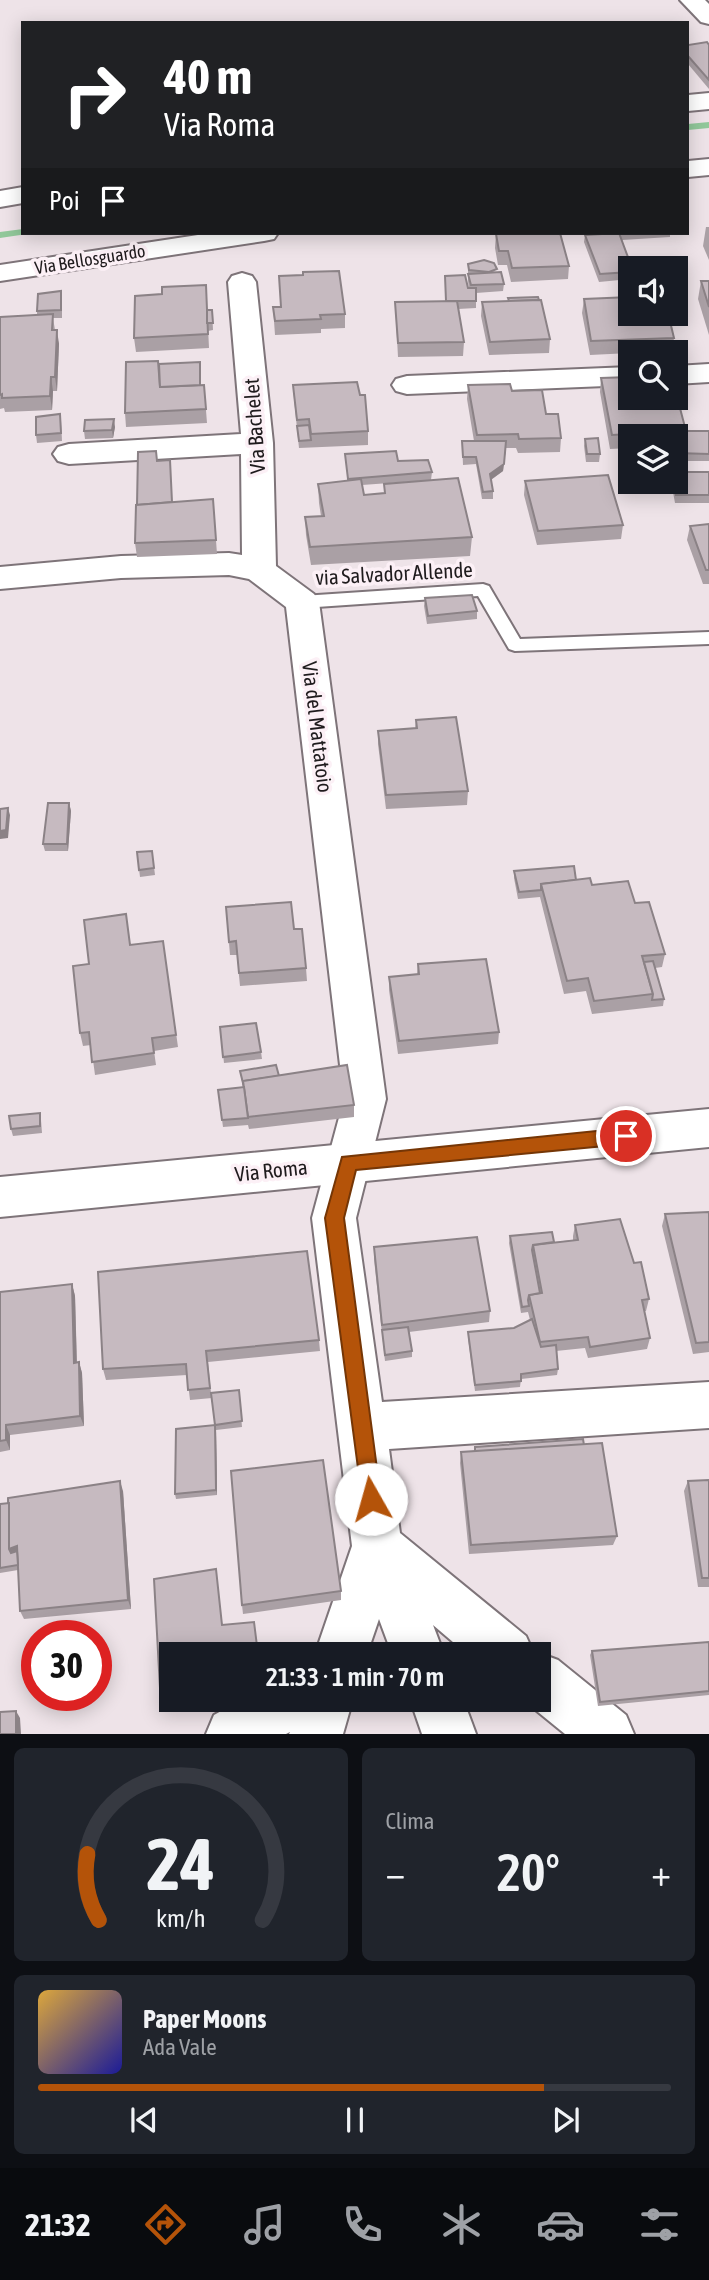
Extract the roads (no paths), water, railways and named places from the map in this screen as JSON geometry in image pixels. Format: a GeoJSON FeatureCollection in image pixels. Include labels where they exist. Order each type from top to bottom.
{"type":"FeatureCollection","features":[{"type":"Feature","properties":{"kind":"street"},"geometry":{"type":"LineString","coordinates":[[692,0],[709,17]]}},
{"type":"Feature","properties":{"kind":"street"},"geometry":{"type":"LineString","coordinates":[[689,103],[709,101]]}},
{"type":"Feature","properties":{"kind":"street"},"geometry":{"type":"LineString","coordinates":[[689,169],[709,167]]}},
{"type":"Feature","properties":{"kind":"street"},"geometry":{"type":"LineString","coordinates":[[0,199],[21,195]]}},
{"type":"Feature","properties":{"kind":"street","name":"Via Bellosguardo"},"geometry":{"type":"LineString","coordinates":[[0,273],[251,235]]}},
{"type":"Feature","properties":{"kind":"street","name":"Via Bachelet"},"geometry":{"type":"LineString","coordinates":[[242,282],[257,443],[258,570]]}},
{"type":"Feature","properties":{"kind":"street"},"geometry":{"type":"LineString","coordinates":[[688,374],[709,373]]}},
{"type":"Feature","properties":{"kind":"street"},"geometry":{"type":"LineString","coordinates":[[407,385],[618,376]]}},
{"type":"Feature","properties":{"kind":"street"},"geometry":{"type":"LineString","coordinates":[[69,454],[257,443]]}},
{"type":"Feature","properties":{"kind":"street"},"geometry":{"type":"LineString","coordinates":[[0,578],[229,564],[258,570],[302,602]]}},
{"type":"Feature","properties":{"kind":"street","name":"Via del Mattatoio"},"geometry":{"type":"LineString","coordinates":[[302,602],[365,1099],[334,1218],[377,1546]]}},
{"type":"Feature","properties":{"kind":"street","name":"Via Roma"},"geometry":{"type":"LineString","coordinates":[[0,1196],[709,1128]]}},
{"type":"Feature","properties":{"kind":"street"},"geometry":{"type":"LineString","coordinates":[[362,1427],[709,1405]]}},
{"type":"Feature","properties":{"kind":"street"},"geometry":{"type":"LineString","coordinates":[[345,1642],[377,1546]]}},
{"type":"Feature","properties":{"kind":"street"},"geometry":{"type":"LineString","coordinates":[[377,1546],[413,1642]]}},
{"type":"Feature","properties":{"kind":"street"},"geometry":{"type":"LineString","coordinates":[[377,1546],[493,1642]]}},
{"type":"Feature","properties":{"kind":"street"},"geometry":{"type":"LineString","coordinates":[[551,1689],[607,1734]]}},
{"type":"Feature","properties":{"kind":"street"},"geometry":{"type":"LineString","coordinates":[[233,1734],[273,1712]]}},
{"type":"Feature","properties":{"kind":"street"},"geometry":{"type":"LineString","coordinates":[[316,1734],[323,1712]]}},
{"type":"Feature","properties":{"kind":"street"},"geometry":{"type":"LineString","coordinates":[[441,1712],[449,1734]]}},
{"type":"Feature","properties":{"kind":"lane","name":"via Salvador Allende"},"geometry":{"type":"LineString","coordinates":[[302,602],[483,590],[515,645],[709,638]]}},
{"type":"Feature","properties":{"kind":"waterway"},"geometry":{"type":"LineString","coordinates":[[689,127],[709,125]]}},
{"type":"Feature","properties":{"kind":"waterway"},"geometry":{"type":"LineString","coordinates":[[0,235],[21,232]]}}]}
